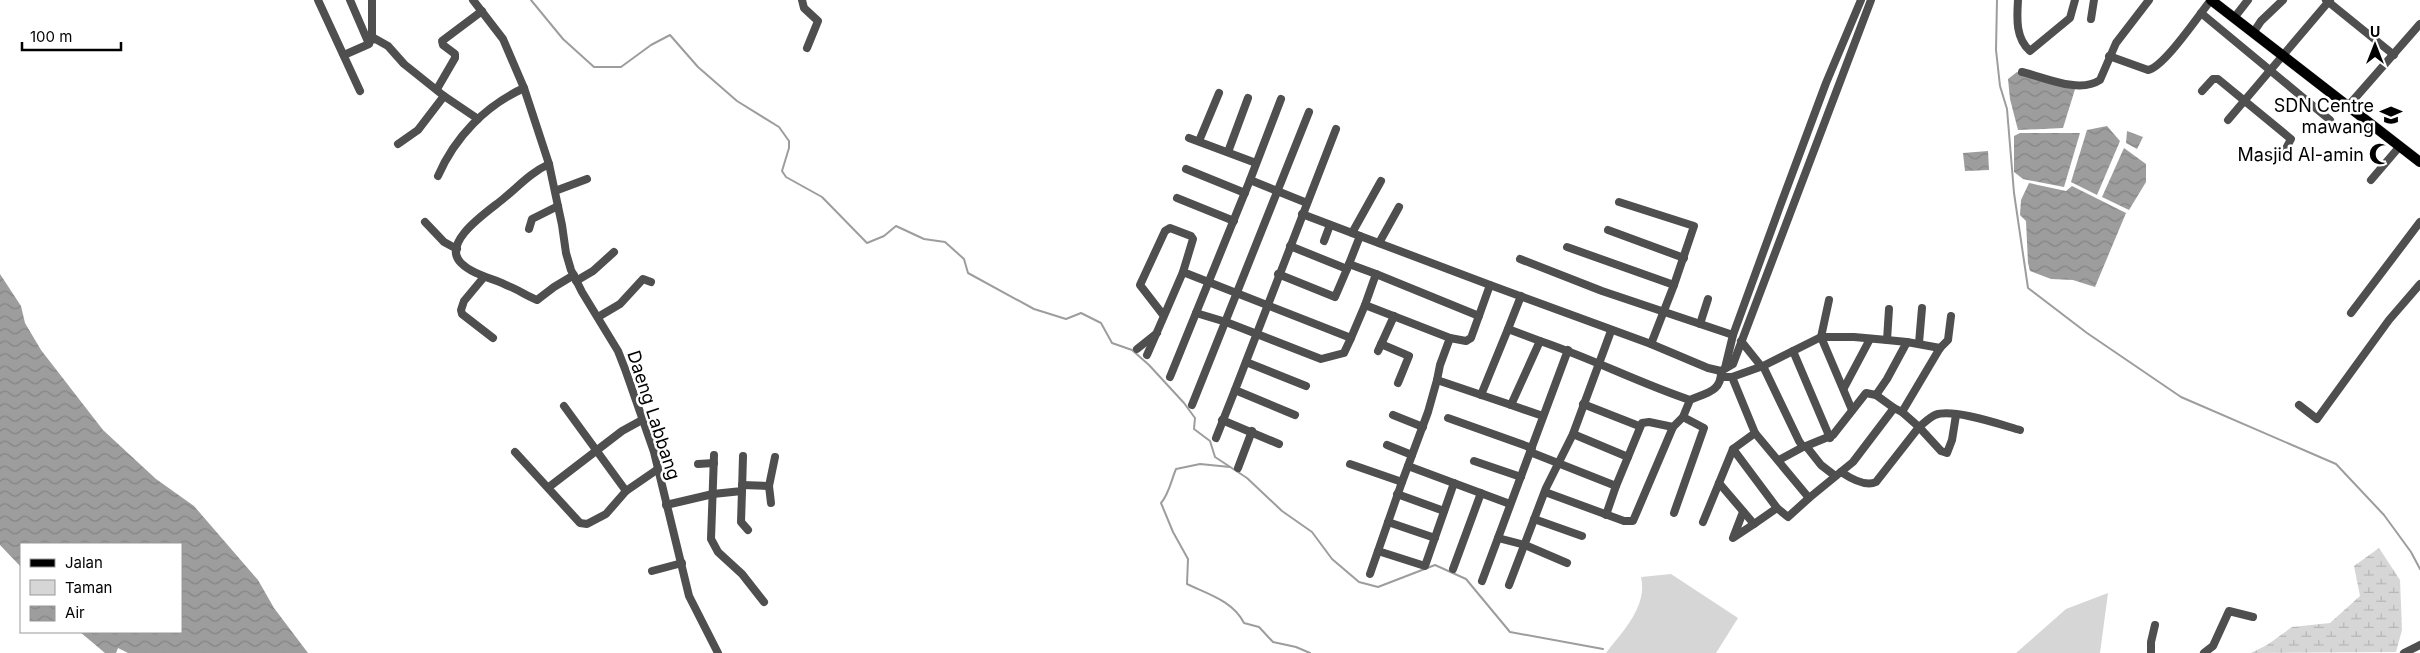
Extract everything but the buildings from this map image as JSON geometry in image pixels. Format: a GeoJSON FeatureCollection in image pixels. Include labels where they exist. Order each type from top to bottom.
{"type":"FeatureCollection","features":[{"type":"Feature","properties":{"kind":"main road"},"geometry":{"type":"LineString","coordinates":[[2211,0],[2282,56],[2349,105],[2420,162]]}},
{"type":"Feature","properties":{"kind":"street"},"geometry":{"type":"LineString","coordinates":[[318,0],[360,91]]}},
{"type":"Feature","properties":{"kind":"street"},"geometry":{"type":"LineString","coordinates":[[350,0],[371,40],[388,46],[404,64],[444,96],[478,119]]}},
{"type":"Feature","properties":{"kind":"street"},"geometry":{"type":"LineString","coordinates":[[371,40],[372,0]]}},
{"type":"Feature","properties":{"kind":"street","name":"Daeng Labbang"},"geometry":{"type":"LineString","coordinates":[[473,0],[503,39],[524,88],[549,164],[566,253],[575,278],[618,351],[658,469],[689,596],[718,653]]}},
{"type":"Feature","properties":{"kind":"street"},"geometry":{"type":"LineString","coordinates":[[802,0],[804,8],[818,20],[806,48]]}},
{"type":"Feature","properties":{"kind":"street"},"geometry":{"type":"LineString","coordinates":[[1545,492],[1627,522],[1634,519],[1673,427],[1683,417],[1690,400],[1717,388],[1733,335],[1826,83],[1861,0]]}},
{"type":"Feature","properties":{"kind":"street"},"geometry":{"type":"LineString","coordinates":[[1723,372],[1733,364],[1871,0]]}},
{"type":"Feature","properties":{"kind":"street"},"geometry":{"type":"LineString","coordinates":[[2018,0],[2019,32],[2023,42],[2030,51],[2070,18],[2074,0]]}},
{"type":"Feature","properties":{"kind":"street"},"geometry":{"type":"LineString","coordinates":[[2091,19],[2094,0]]}},
{"type":"Feature","properties":{"kind":"street"},"geometry":{"type":"LineString","coordinates":[[2022,72],[2077,85],[2090,84],[2100,80],[2109,56],[2149,0]]}},
{"type":"Feature","properties":{"kind":"street"},"geometry":{"type":"LineString","coordinates":[[2109,56],[2148,70],[2154,69],[2161,64],[2211,0]]}},
{"type":"Feature","properties":{"kind":"street"},"geometry":{"type":"LineString","coordinates":[[2234,18],[2248,0]]}},
{"type":"Feature","properties":{"kind":"street"},"geometry":{"type":"LineString","coordinates":[[2253,33],[2261,21],[2283,0]]}},
{"type":"Feature","properties":{"kind":"street"},"geometry":{"type":"LineString","coordinates":[[2228,120],[2246,101],[2328,1],[2394,54]]}},
{"type":"Feature","properties":{"kind":"street"},"geometry":{"type":"LineString","coordinates":[[437,89],[455,58],[454,54],[443,45],[442,40],[482,11]]}},
{"type":"Feature","properties":{"kind":"street"},"geometry":{"type":"LineString","coordinates":[[2200,13],[2330,120]]}},
{"type":"Feature","properties":{"kind":"street"},"geometry":{"type":"LineString","coordinates":[[2349,105],[2420,24]]}},
{"type":"Feature","properties":{"kind":"street"},"geometry":{"type":"LineString","coordinates":[[344,55],[371,40]]}},
{"type":"Feature","properties":{"kind":"street"},"geometry":{"type":"LineString","coordinates":[[2202,91],[2216,78],[2246,101],[2291,140],[2281,158]]}},
{"type":"Feature","properties":{"kind":"street"},"geometry":{"type":"LineString","coordinates":[[438,176],[450,152],[478,119],[495,105],[524,88]]}},
{"type":"Feature","properties":{"kind":"street"},"geometry":{"type":"LineString","coordinates":[[1199,142],[1218,93]]}},
{"type":"Feature","properties":{"kind":"street"},"geometry":{"type":"LineString","coordinates":[[398,144],[418,130],[444,96]]}},
{"type":"Feature","properties":{"kind":"street"},"geometry":{"type":"LineString","coordinates":[[1228,152],[1248,98]]}},
{"type":"Feature","properties":{"kind":"street"},"geometry":{"type":"LineString","coordinates":[[1170,377],[1234,221],[1281,99]]}},
{"type":"Feature","properties":{"kind":"street"},"geometry":{"type":"LineString","coordinates":[[1192,405],[1309,112]]}},
{"type":"Feature","properties":{"kind":"street"},"geometry":{"type":"LineString","coordinates":[[1216,438],[1278,274],[1336,129]]}},
{"type":"Feature","properties":{"kind":"street"},"geometry":{"type":"LineString","coordinates":[[1189,138],[1256,163]]}},
{"type":"Feature","properties":{"kind":"street"},"geometry":{"type":"LineString","coordinates":[[2371,180],[2400,146]]}},
{"type":"Feature","properties":{"kind":"street"},"geometry":{"type":"LineString","coordinates":[[549,164],[523,179],[506,197],[470,226],[460,239],[457,249],[461,264],[484,277],[503,283],[537,300],[554,287],[593,271],[614,252]]}},
{"type":"Feature","properties":{"kind":"street"},"geometry":{"type":"LineString","coordinates":[[1186,169],[1245,193]]}},
{"type":"Feature","properties":{"kind":"street"},"geometry":{"type":"LineString","coordinates":[[555,191],[587,179]]}},
{"type":"Feature","properties":{"kind":"street"},"geometry":{"type":"LineString","coordinates":[[1250,180],[1306,203]]}},
{"type":"Feature","properties":{"kind":"street"},"geometry":{"type":"LineString","coordinates":[[1278,274],[1335,297],[1348,266],[1356,234],[1380,181]]}},
{"type":"Feature","properties":{"kind":"street"},"geometry":{"type":"LineString","coordinates":[[1177,198],[1234,221]]}},
{"type":"Feature","properties":{"kind":"street"},"geometry":{"type":"LineString","coordinates":[[1619,202],[1694,226],[1684,258],[1651,344]]}},
{"type":"Feature","properties":{"kind":"street"},"geometry":{"type":"LineString","coordinates":[[529,229],[532,219],[558,206]]}},
{"type":"Feature","properties":{"kind":"street"},"geometry":{"type":"LineString","coordinates":[[1379,243],[1399,207]]}},
{"type":"Feature","properties":{"kind":"street"},"geometry":{"type":"LineString","coordinates":[[1302,214],[1651,344],[1732,377],[1756,433],[1809,498]]}},
{"type":"Feature","properties":{"kind":"street"},"geometry":{"type":"LineString","coordinates":[[424,222],[444,242],[457,249]]}},
{"type":"Feature","properties":{"kind":"street"},"geometry":{"type":"LineString","coordinates":[[2351,313],[2420,222]]}},
{"type":"Feature","properties":{"kind":"street"},"geometry":{"type":"LineString","coordinates":[[1324,242],[1330,224]]}},
{"type":"Feature","properties":{"kind":"street"},"geometry":{"type":"LineString","coordinates":[[1148,355],[1183,272],[1192,238],[1168,228],[1164,231],[1140,285],[1164,316]]}},
{"type":"Feature","properties":{"kind":"street"},"geometry":{"type":"LineString","coordinates":[[1608,230],[1684,258]]}},
{"type":"Feature","properties":{"kind":"street"},"geometry":{"type":"LineString","coordinates":[[1290,246],[1376,274],[1479,316]]}},
{"type":"Feature","properties":{"kind":"street"},"geometry":{"type":"LineString","coordinates":[[1567,247],[1674,285]]}},
{"type":"Feature","properties":{"kind":"street"},"geometry":{"type":"LineString","coordinates":[[1520,260],[1663,312],[1733,335]]}},
{"type":"Feature","properties":{"kind":"street"},"geometry":{"type":"LineString","coordinates":[[1183,272],[1352,338]]}},
{"type":"Feature","properties":{"kind":"street"},"geometry":{"type":"LineString","coordinates":[[1196,313],[1226,322],[1323,360],[1344,353],[1352,338],[1376,274]]}},
{"type":"Feature","properties":{"kind":"street"},"geometry":{"type":"LineString","coordinates":[[484,277],[464,301],[460,310],[462,314],[493,338]]}},
{"type":"Feature","properties":{"kind":"street"},"geometry":{"type":"LineString","coordinates":[[598,317],[620,304],[643,279],[651,282]]}},
{"type":"Feature","properties":{"kind":"street"},"geometry":{"type":"LineString","coordinates":[[2300,405],[2317,419],[2389,320],[2420,284]]}},
{"type":"Feature","properties":{"kind":"street"},"geometry":{"type":"LineString","coordinates":[[1365,305],[1450,338],[1470,340],[1490,285]]}},
{"type":"Feature","properties":{"kind":"street"},"geometry":{"type":"LineString","coordinates":[[1482,395],[1520,296]]}},
{"type":"Feature","properties":{"kind":"street"},"geometry":{"type":"LineString","coordinates":[[1700,324],[1708,299]]}},
{"type":"Feature","properties":{"kind":"street"},"geometry":{"type":"LineString","coordinates":[[1830,300],[1821,337],[1852,410]]}},
{"type":"Feature","properties":{"kind":"street"},"geometry":{"type":"LineString","coordinates":[[1919,343],[1922,308]]}},
{"type":"Feature","properties":{"kind":"street"},"geometry":{"type":"LineString","coordinates":[[1887,340],[1889,309]]}},
{"type":"Feature","properties":{"kind":"street"},"geometry":{"type":"LineString","coordinates":[[1394,316],[1380,347],[1408,356],[1398,383]]}},
{"type":"Feature","properties":{"kind":"street"},"geometry":{"type":"LineString","coordinates":[[1902,412],[1940,348],[1948,340],[1951,316]]}},
{"type":"Feature","properties":{"kind":"street"},"geometry":{"type":"LineString","coordinates":[[1508,329],[1599,362],[1630,377],[1690,400]]}},
{"type":"Feature","properties":{"kind":"street"},"geometry":{"type":"LineString","coordinates":[[1138,349],[1158,331]]}},
{"type":"Feature","properties":{"kind":"street"},"geometry":{"type":"LineString","coordinates":[[1509,585],[1545,492],[1573,434],[1612,331]]}},
{"type":"Feature","properties":{"kind":"street"},"geometry":{"type":"LineString","coordinates":[[1732,377],[1762,366],[1821,337],[1887,340],[1919,343],[1940,348]]}},
{"type":"Feature","properties":{"kind":"street"},"geometry":{"type":"LineString","coordinates":[[1370,574],[1397,494],[1423,427],[1440,365],[1450,338]]}},
{"type":"Feature","properties":{"kind":"street"},"geometry":{"type":"LineString","coordinates":[[1844,388],[1870,339]]}},
{"type":"Feature","properties":{"kind":"street"},"geometry":{"type":"LineString","coordinates":[[1512,406],[1540,341]]}},
{"type":"Feature","properties":{"kind":"street"},"geometry":{"type":"LineString","coordinates":[[1741,341],[1762,366],[1792,429],[1804,446],[1821,466],[1837,474],[1871,484],[1876,482],[1919,427],[1937,415],[1956,415],[2020,430]]}},
{"type":"Feature","properties":{"kind":"street"},"geometry":{"type":"LineString","coordinates":[[1876,394],[1887,379],[1907,342]]}},
{"type":"Feature","properties":{"kind":"street"},"geometry":{"type":"LineString","coordinates":[[1482,581],[1568,350]]}},
{"type":"Feature","properties":{"kind":"street"},"geometry":{"type":"LineString","coordinates":[[1793,351],[1830,438]]}},
{"type":"Feature","properties":{"kind":"street"},"geometry":{"type":"LineString","coordinates":[[1246,362],[1306,386]]}},
{"type":"Feature","properties":{"kind":"street"},"geometry":{"type":"LineString","coordinates":[[1437,380],[1543,416]]}},
{"type":"Feature","properties":{"kind":"street"},"geometry":{"type":"LineString","coordinates":[[1235,390],[1296,415]]}},
{"type":"Feature","properties":{"kind":"street"},"geometry":{"type":"LineString","coordinates":[[1779,460],[1804,446],[1830,438],[1866,393],[1876,394],[1902,412],[1941,451],[1947,453],[1952,440],[1956,415]]}},
{"type":"Feature","properties":{"kind":"street"},"geometry":{"type":"LineString","coordinates":[[1583,404],[1639,426]]}},
{"type":"Feature","properties":{"kind":"street"},"geometry":{"type":"LineString","coordinates":[[564,406],[626,491]]}},
{"type":"Feature","properties":{"kind":"street"},"geometry":{"type":"LineString","coordinates":[[1733,449],[1777,508],[1788,517],[1853,462],[1894,408]]}},
{"type":"Feature","properties":{"kind":"street"},"geometry":{"type":"LineString","coordinates":[[1393,415],[1423,427]]}},
{"type":"Feature","properties":{"kind":"street"},"geometry":{"type":"LineString","coordinates":[[1674,513],[1704,428],[1683,417]]}},
{"type":"Feature","properties":{"kind":"street"},"geometry":{"type":"LineString","coordinates":[[1448,418],[1616,486]]}},
{"type":"Feature","properties":{"kind":"street"},"geometry":{"type":"LineString","coordinates":[[549,487],[622,431],[642,420]]}},
{"type":"Feature","properties":{"kind":"street"},"geometry":{"type":"LineString","coordinates":[[1222,420],[1280,444]]}},
{"type":"Feature","properties":{"kind":"street"},"geometry":{"type":"LineString","coordinates":[[1606,515],[1639,426],[1644,421],[1673,427]]}},
{"type":"Feature","properties":{"kind":"street"},"geometry":{"type":"LineString","coordinates":[[1238,468],[1252,431]]}},
{"type":"Feature","properties":{"kind":"street"},"geometry":{"type":"LineString","coordinates":[[1703,522],[1733,449],[1756,433]]}},
{"type":"Feature","properties":{"kind":"street"},"geometry":{"type":"LineString","coordinates":[[1573,434],[1628,457]]}},
{"type":"Feature","properties":{"kind":"street"},"geometry":{"type":"LineString","coordinates":[[1387,445],[1412,455]]}},
{"type":"Feature","properties":{"kind":"street"},"geometry":{"type":"LineString","coordinates":[[515,452],[549,487],[576,519],[583,524],[587,524],[606,514],[626,491],[658,469]]}},
{"type":"Feature","properties":{"kind":"street"},"geometry":{"type":"LineString","coordinates":[[743,456],[741,522],[748,530]]}},
{"type":"Feature","properties":{"kind":"street"},"geometry":{"type":"LineString","coordinates":[[771,503],[769,486],[775,457]]}},
{"type":"Feature","properties":{"kind":"street"},"geometry":{"type":"LineString","coordinates":[[698,464],[714,459],[711,527],[714,545],[742,574],[764,602]]}},
{"type":"Feature","properties":{"kind":"street"},"geometry":{"type":"LineString","coordinates":[[1474,460],[1521,477]]}},
{"type":"Feature","properties":{"kind":"street"},"geometry":{"type":"LineString","coordinates":[[1350,464],[1402,482]]}},
{"type":"Feature","properties":{"kind":"street"},"geometry":{"type":"LineString","coordinates":[[1408,466],[1510,504]]}},
{"type":"Feature","properties":{"kind":"street"},"geometry":{"type":"LineString","coordinates":[[1378,551],[1425,566],[1454,483]]}},
{"type":"Feature","properties":{"kind":"street"},"geometry":{"type":"LineString","coordinates":[[1719,483],[1754,524]]}},
{"type":"Feature","properties":{"kind":"street"},"geometry":{"type":"LineString","coordinates":[[666,505],[742,488],[769,486]]}},
{"type":"Feature","properties":{"kind":"street"},"geometry":{"type":"LineString","coordinates":[[1453,569],[1481,493]]}},
{"type":"Feature","properties":{"kind":"street"},"geometry":{"type":"LineString","coordinates":[[1397,494],[1444,511]]}},
{"type":"Feature","properties":{"kind":"street"},"geometry":{"type":"LineString","coordinates":[[1743,512],[1733,538],[1777,508]]}},
{"type":"Feature","properties":{"kind":"street"},"geometry":{"type":"LineString","coordinates":[[1534,519],[1582,536]]}},
{"type":"Feature","properties":{"kind":"street"},"geometry":{"type":"LineString","coordinates":[[1388,522],[1435,538]]}},
{"type":"Feature","properties":{"kind":"street"},"geometry":{"type":"LineString","coordinates":[[1498,538],[1525,545],[1566,562]]}},
{"type":"Feature","properties":{"kind":"street"},"geometry":{"type":"LineString","coordinates":[[652,571],[682,563]]}},
{"type":"Feature","properties":{"kind":"street"},"geometry":{"type":"LineString","coordinates":[[2204,653],[2213,646],[2229,611],[2253,617]]}},
{"type":"Feature","properties":{"kind":"street"},"geometry":{"type":"LineString","coordinates":[[2151,653],[2151,642],[2155,625]]}},
{"type":"Feature","properties":{"kind":"street"},"geometry":{"type":"LineString","coordinates":[[2404,653],[2420,645]]}},
{"type":"Feature","properties":{"kind":"green space"},"geometry":{"type":"Polygon","coordinates":[[[2379,548],[2400,580],[2402,630],[2396,652],[2251,653],[2267,645],[2292,627],[2330,623],[2360,596],[2354,566],[2379,548]]]}},
{"type":"Feature","properties":{"kind":"green space"},"geometry":{"type":"Polygon","coordinates":[[[1671,574],[1738,618],[1716,653],[1606,653],[1626,627],[1637,608],[1641,598],[1641,577],[1671,574]]]}},
{"type":"Feature","properties":{"kind":"green space"},"geometry":{"type":"Polygon","coordinates":[[[2108,593],[2100,653],[2016,653],[2066,609],[2108,593]]]}},
{"type":"Feature","properties":{"kind":"water"},"geometry":{"type":"Polygon","coordinates":[[[2017,72],[2076,86],[2063,128],[2018,130],[2010,99],[2008,79],[2017,72]]]}},
{"type":"Feature","properties":{"kind":"water"},"geometry":{"type":"Polygon","coordinates":[[[2107,126],[2120,141],[2097,195],[2071,182],[2087,130],[2107,126]]]}},
{"type":"Feature","properties":{"kind":"water"},"geometry":{"type":"Polygon","coordinates":[[[2127,131],[2143,137],[2137,149],[2126,143],[2127,131]]]}},
{"type":"Feature","properties":{"kind":"water"},"geometry":{"type":"Polygon","coordinates":[[[2020,133],[2080,133],[2064,187],[2023,179],[2014,172],[2014,136],[2020,133]]]}},
{"type":"Feature","properties":{"kind":"water"},"geometry":{"type":"Polygon","coordinates":[[[2124,148],[2146,164],[2146,182],[2129,210],[2102,197],[2124,148]]]}},
{"type":"Feature","properties":{"kind":"water"},"geometry":{"type":"Polygon","coordinates":[[[1988,151],[1989,170],[1965,171],[1963,153],[1988,151]]]}},
{"type":"Feature","properties":{"kind":"water"},"geometry":{"type":"Polygon","coordinates":[[[2029,183],[2066,191],[2072,186],[2126,213],[2095,287],[2073,280],[2051,279],[2030,271],[2026,221],[2020,215],[2021,200],[2029,183]]]}},
{"type":"Feature","properties":{"kind":"water"},"geometry":{"type":"Polygon","coordinates":[[[0,274],[21,306],[25,323],[41,350],[103,430],[156,479],[194,506],[258,580],[274,608],[308,653],[128,653],[118,648],[116,653],[105,653],[81,633],[182,633],[182,543],[20,543],[20,566],[0,545],[0,274]]]}},
{"type":"Feature","properties":{"kind":"waterway"},"geometry":{"type":"LineString","coordinates":[[531,0],[563,39],[594,67],[621,67],[651,45],[670,35],[698,67],[737,101],[779,127],[789,141],[789,148],[782,171],[786,177],[822,197],[867,243],[884,236],[896,226],[924,239],[945,242],[964,259],[968,273],[1034,309],[1066,319],[1081,313],[1101,323],[1112,343],[1132,350],[1149,365],[1184,403],[1195,418],[1194,429],[1210,441],[1215,457],[1247,478],[1282,511],[1312,532],[1332,559],[1359,582],[1378,587],[1435,565],[1466,579],[1510,632],[1603,649]]}},
{"type":"Feature","properties":{"kind":"waterway"},"geometry":{"type":"LineString","coordinates":[[1997,0],[1996,50],[2000,86],[2007,109],[2014,193],[2028,288],[2087,333],[2181,397],[2336,464],[2384,515],[2411,552],[2420,569]]}},
{"type":"Feature","properties":{"kind":"waterway"},"geometry":{"type":"LineString","coordinates":[[1230,467],[1200,464],[1176,469],[1168,491],[1161,503],[1173,532],[1188,559],[1187,584],[1227,604],[1239,615],[1244,623],[1259,627],[1273,642],[1296,647],[1310,653]]}},
{"type":"Feature","properties":{"kind":"place","name":"SDN Centre mawang"},"geometry":{"type":"Point","coordinates":[2391,115]}},
{"type":"Feature","properties":{"kind":"place","name":"Masjid Al-amin"},"geometry":{"type":"Point","coordinates":[2380,154]}}]}
